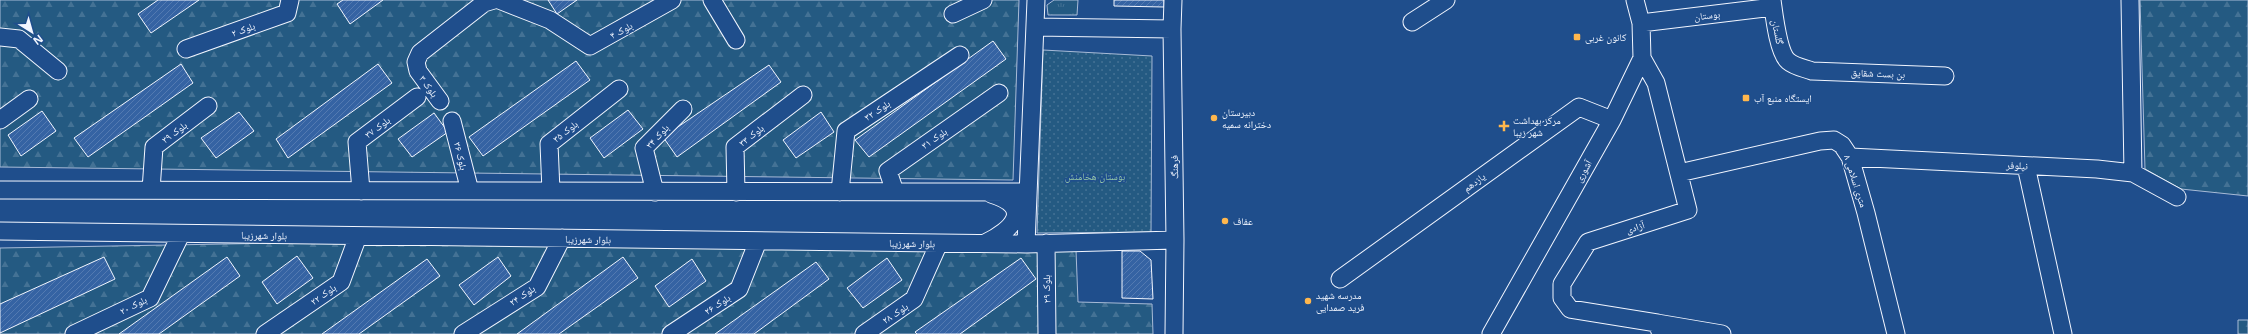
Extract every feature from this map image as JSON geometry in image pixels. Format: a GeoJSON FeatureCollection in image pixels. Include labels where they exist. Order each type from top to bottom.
{"type":"FeatureCollection","features":[{"type":"Feature","properties":{"kind":"street","name":"بلوک ۲"},"geometry":{"type":"LineString","coordinates":[[186,49],[287,13],[290,0]]}},
{"type":"Feature","properties":{"kind":"street","name":"بلوک ۳"},"geometry":{"type":"LineString","coordinates":[[440,101],[418,71],[416,62],[420,53],[484,3],[494,0]]}},
{"type":"Feature","properties":{"kind":"street","name":"بلوک ۴"},"geometry":{"type":"LineString","coordinates":[[499,0],[550,20],[590,46],[672,0]]}},
{"type":"Feature","properties":{"kind":"street"},"geometry":{"type":"LineString","coordinates":[[712,0],[736,40]]}},
{"type":"Feature","properties":{"kind":"street"},"geometry":{"type":"LineString","coordinates":[[953,14],[983,0]]}},
{"type":"Feature","properties":{"kind":"street","name":"فرهنگ"},"geometry":{"type":"LineString","coordinates":[[1173,0],[1172,29],[1175,240],[1174,334]]}},
{"type":"Feature","properties":{"kind":"street"},"geometry":{"type":"LineString","coordinates":[[1412,22],[1446,0]]}},
{"type":"Feature","properties":{"kind":"street","name":"آشوری"},"geometry":{"type":"LineString","coordinates":[[1491,334],[1612,120],[1642,58],[1641,23],[1635,0]]}},
{"type":"Feature","properties":{"kind":"street"},"geometry":{"type":"LineString","coordinates":[[2130,0],[2132,173]]}},
{"type":"Feature","properties":{"kind":"street"},"geometry":{"type":"LineString","coordinates":[[1026,244],[1027,192],[1037,1]]}},
{"type":"Feature","properties":{"kind":"street","name":"بوستان"},"geometry":{"type":"LineString","coordinates":[[1641,23],[1772,3]]}},
{"type":"Feature","properties":{"kind":"street","name":"گلستان"},"geometry":{"type":"LineString","coordinates":[[1772,3],[1782,51],[1788,61],[1798,67],[1812,71]]}},
{"type":"Feature","properties":{"kind":"street"},"geometry":{"type":"LineString","coordinates":[[1035,27],[1172,29]]}},
{"type":"Feature","properties":{"kind":"street"},"geometry":{"type":"LineString","coordinates":[[0,37],[19,39],[58,71]]}},
{"type":"Feature","properties":{"kind":"street","name":"بلوک ۳۲"},"geometry":{"type":"LineString","coordinates":[[840,192],[846,131],[960,55]]}},
{"type":"Feature","properties":{"kind":"street","name":"آزادی"},"geometry":{"type":"LineString","coordinates":[[1642,58],[1656,83],[1688,210],[1588,242],[1562,284],[1562,298],[1570,309],[1659,329],[1722,334]]}},
{"type":"Feature","properties":{"kind":"street","name":"بن بست شقایق"},"geometry":{"type":"LineString","coordinates":[[1812,71],[1945,76]]}},
{"type":"Feature","properties":{"kind":"street","name":"بلوک ۳۵"},"geometry":{"type":"LineString","coordinates":[[551,192],[549,144],[618,89]]}},
{"type":"Feature","properties":{"kind":"street","name":"بلوک ۳۱"},"geometry":{"type":"LineString","coordinates":[[895,192],[888,171],[999,93]]}},
{"type":"Feature","properties":{"kind":"street","name":"بلوک ۳۳"},"geometry":{"type":"LineString","coordinates":[[736,192],[735,148],[803,95]]}},
{"type":"Feature","properties":{"kind":"street","name":"بلوک ۳۷"},"geometry":{"type":"LineString","coordinates":[[361,191],[357,142],[417,97]]}},
{"type":"Feature","properties":{"kind":"street"},"geometry":{"type":"LineString","coordinates":[[0,120],[29,100]]}},
{"type":"Feature","properties":{"kind":"street","name":"بلوک ۳۹"},"geometry":{"type":"LineString","coordinates":[[152,190],[154,147],[208,106]]}},
{"type":"Feature","properties":{"kind":"street","name":"یازدهم"},"geometry":{"type":"LineString","coordinates":[[1340,279],[1579,107],[1612,120]]}},
{"type":"Feature","properties":{"kind":"street","name":"بلوک ۳۴"},"geometry":{"type":"LineString","coordinates":[[655,192],[644,148],[683,109]]}},
{"type":"Feature","properties":{"kind":"street","name":"بلوک ۳۶"},"geometry":{"type":"LineString","coordinates":[[452,121],[470,191]]}},
{"type":"Feature","properties":{"kind":"street","name":"۸ متری اسلامی"},"geometry":{"type":"LineString","coordinates":[[1679,173],[1820,141],[1834,140],[1842,145],[1850,157],[1866,213],[1896,334]]}},
{"type":"Feature","properties":{"kind":"street","name":"نیلوفر"},"geometry":{"type":"LineString","coordinates":[[1850,157],[2132,173],[2177,197]]}},
{"type":"Feature","properties":{"kind":"street"},"geometry":{"type":"LineString","coordinates":[[2026,166],[2063,334]]}},
{"type":"Feature","properties":{"kind":"street"},"geometry":{"type":"LineString","coordinates":[[0,190],[1027,192]]}},
{"type":"Feature","properties":{"kind":"street"},"geometry":{"type":"LineString","coordinates":[[985,244],[1008,230],[1014,222],[1016,212],[1011,202],[987,192]]}},
{"type":"Feature","properties":{"kind":"street","name":"بلوار شهرزیبا"},"geometry":{"type":"LineString","coordinates":[[0,231],[985,244],[1175,240]]}},
{"type":"Feature","properties":{"kind":"street","name":"بلوک ۲۰"},"geometry":{"type":"LineString","coordinates":[[74,334],[150,298],[181,234]]}},
{"type":"Feature","properties":{"kind":"street","name":"بلوک ۲۲"},"geometry":{"type":"LineString","coordinates":[[265,334],[341,282],[358,236]]}},
{"type":"Feature","properties":{"kind":"street","name":"بلوک ۲۴"},"geometry":{"type":"LineString","coordinates":[[463,334],[537,287],[562,238]]}},
{"type":"Feature","properties":{"kind":"street","name":"بلوک ۲۶"},"geometry":{"type":"LineString","coordinates":[[671,334],[739,289],[758,241]]}},
{"type":"Feature","properties":{"kind":"street","name":"بلوک ۲۸"},"geometry":{"type":"LineString","coordinates":[[864,334],[914,299],[939,243]]}},
{"type":"Feature","properties":{"kind":"street","name":"بلوک ۲۹"},"geometry":{"type":"LineString","coordinates":[[1046,243],[1047,334]]}},
{"type":"Feature","properties":{"kind":"green space"},"geometry":{"type":"Polygon","coordinates":[[[0,0],[1019,0],[1013,180],[0,167],[0,0]]]}},
{"type":"Feature","properties":{"kind":"green space"},"geometry":{"type":"Polygon","coordinates":[[[1054,0],[1078,0],[1077,15],[1048,15],[1047,5],[1054,0]]]}},
{"type":"Feature","properties":{"kind":"green space"},"geometry":{"type":"Polygon","coordinates":[[[2140,0],[2248,0],[2248,196],[2181,189],[2145,169],[2140,0]]]}},
{"type":"Feature","properties":{"kind":"green space","name":"بوستان هخامنش"},"geometry":{"type":"Polygon","coordinates":[[[1043,50],[1152,56],[1151,232],[1037,233],[1043,50]]]}},
{"type":"Feature","properties":{"kind":"green space"},"geometry":{"type":"Polygon","coordinates":[[[562,238],[1076,250],[1078,302],[1152,304],[1153,334],[0,334],[0,248],[562,238]]]}},
{"type":"Feature","properties":{"kind":"green space"},"geometry":{"type":"Polygon","coordinates":[[[2238,320],[2248,320],[2248,334],[2238,334],[2238,320]]]}},
{"type":"Feature","properties":{"kind":"building"},"geometry":{"type":"Polygon","coordinates":[[[158,0],[199,0],[151,33],[138,14],[158,0]]]}},
{"type":"Feature","properties":{"kind":"building"},"geometry":{"type":"Polygon","coordinates":[[[343,0],[383,0],[350,24],[337,4],[343,0]]]}},
{"type":"Feature","properties":{"kind":"building"},"geometry":{"type":"Polygon","coordinates":[[[548,0],[577,0],[557,14],[548,0]]]}},
{"type":"Feature","properties":{"kind":"building"},"geometry":{"type":"Polygon","coordinates":[[[1114,0],[1164,0],[1164,7],[1114,6],[1114,0]]]}},
{"type":"Feature","properties":{"kind":"building"},"geometry":{"type":"Polygon","coordinates":[[[993,41],[1006,59],[869,157],[855,140],[993,41]]]}},
{"type":"Feature","properties":{"kind":"building"},"geometry":{"type":"Polygon","coordinates":[[[576,61],[590,80],[483,156],[469,137],[576,61]]]}},
{"type":"Feature","properties":{"kind":"building"},"geometry":{"type":"Polygon","coordinates":[[[181,64],[193,83],[88,157],[74,138],[181,64]]]}},
{"type":"Feature","properties":{"kind":"building"},"geometry":{"type":"Polygon","coordinates":[[[378,64],[392,83],[288,158],[276,139],[378,64]]]}},
{"type":"Feature","properties":{"kind":"building"},"geometry":{"type":"Polygon","coordinates":[[[769,65],[781,82],[677,157],[663,137],[769,65]]]}},
{"type":"Feature","properties":{"kind":"building"},"geometry":{"type":"Polygon","coordinates":[[[628,110],[643,129],[604,158],[590,138],[628,110]]]}},
{"type":"Feature","properties":{"kind":"building"},"geometry":{"type":"Polygon","coordinates":[[[42,111],[56,131],[21,156],[8,135],[42,111]]]}},
{"type":"Feature","properties":{"kind":"building"},"geometry":{"type":"Polygon","coordinates":[[[239,112],[254,131],[216,158],[201,138],[239,112]]]}},
{"type":"Feature","properties":{"kind":"building"},"geometry":{"type":"Polygon","coordinates":[[[821,112],[834,132],[796,158],[783,140],[821,112]]]}},
{"type":"Feature","properties":{"kind":"building"},"geometry":{"type":"Polygon","coordinates":[[[434,113],[448,132],[412,157],[398,139],[434,113]]]}},
{"type":"Feature","properties":{"kind":"building"},"geometry":{"type":"Polygon","coordinates":[[[1122,251],[1140,251],[1151,260],[1153,299],[1122,298],[1122,251]]]}},
{"type":"Feature","properties":{"kind":"building"},"geometry":{"type":"Polygon","coordinates":[[[297,256],[313,278],[277,304],[262,282],[297,256]]]}},
{"type":"Feature","properties":{"kind":"building"},"geometry":{"type":"Polygon","coordinates":[[[104,257],[115,279],[0,333],[0,304],[104,257]]]}},
{"type":"Feature","properties":{"kind":"building"},"geometry":{"type":"Polygon","coordinates":[[[227,257],[240,276],[159,334],[119,334],[227,257]]]}},
{"type":"Feature","properties":{"kind":"building"},"geometry":{"type":"Polygon","coordinates":[[[498,257],[511,276],[474,305],[459,285],[498,257]]]}},
{"type":"Feature","properties":{"kind":"building"},"geometry":{"type":"Polygon","coordinates":[[[623,257],[638,278],[559,334],[517,334],[623,257]]]}},
{"type":"Feature","properties":{"kind":"building"},"geometry":{"type":"Polygon","coordinates":[[[887,258],[902,280],[863,308],[847,288],[887,258]]]}},
{"type":"Feature","properties":{"kind":"building"},"geometry":{"type":"Polygon","coordinates":[[[1021,258],[1036,279],[960,334],[917,334],[915,332],[1021,258]]]}},
{"type":"Feature","properties":{"kind":"building"},"geometry":{"type":"Polygon","coordinates":[[[427,259],[440,276],[359,334],[322,334],[427,259]]]}},
{"type":"Feature","properties":{"kind":"building"},"geometry":{"type":"Polygon","coordinates":[[[692,259],[706,281],[669,307],[655,286],[692,259]]]}},
{"type":"Feature","properties":{"kind":"building"},"geometry":{"type":"Polygon","coordinates":[[[816,262],[829,279],[754,334],[715,334],[816,262]]]}},
{"type":"Feature","properties":{"kind":"place","name":"کانون غربی"},"geometry":{"type":"Point","coordinates":[1577,37]}},
{"type":"Feature","properties":{"kind":"place","name":"ایستگاه منبع آب"},"geometry":{"type":"Point","coordinates":[1746,98]}},
{"type":"Feature","properties":{"kind":"place","name":"دبیرستان دخترانه سمیه"},"geometry":{"type":"Point","coordinates":[1214,118]}},
{"type":"Feature","properties":{"kind":"place","name":"مرکز بهداشت شهر زیبا"},"geometry":{"type":"Point","coordinates":[1504,126]}},
{"type":"Feature","properties":{"kind":"place","name":"عفاف"},"geometry":{"type":"Point","coordinates":[1225,221]}},
{"type":"Feature","properties":{"kind":"place","name":"مدرسه شهید فرید صمدایی"},"geometry":{"type":"Point","coordinates":[1308,301]}}]}
